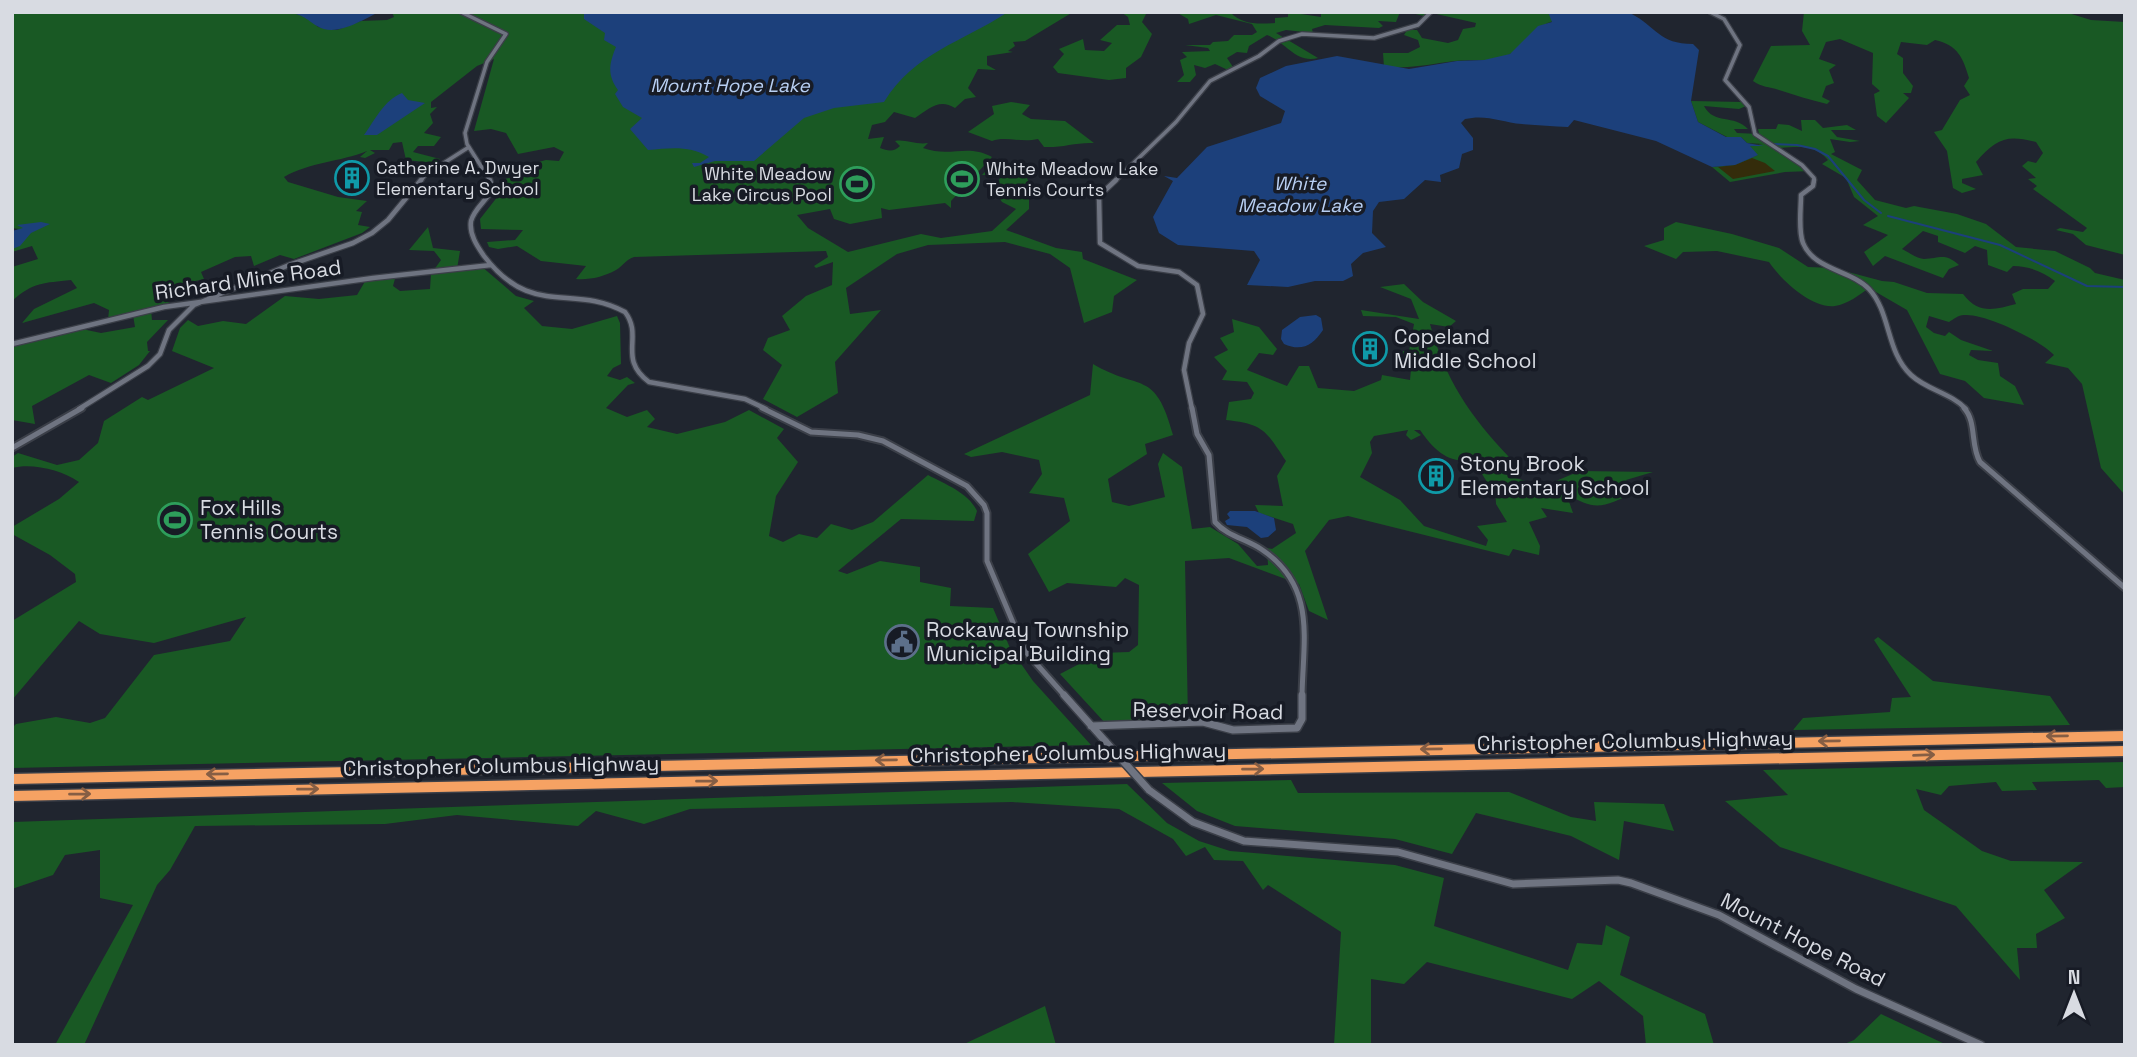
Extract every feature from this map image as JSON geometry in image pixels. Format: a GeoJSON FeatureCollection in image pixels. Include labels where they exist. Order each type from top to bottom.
{"type":"FeatureCollection","features":[{"type":"Feature","properties":{"kind":"highway","name":"Christopher Columbus Highway"},"geometry":{"type":"LineString","coordinates":[[12,779],[2125,736]]}},
{"type":"Feature","properties":{"kind":"highway","name":"Christopher Columbus Highway"},"geometry":{"type":"LineString","coordinates":[[12,796],[2125,751]]}},
{"type":"Feature","properties":{"kind":"street"},"geometry":{"type":"LineString","coordinates":[[12,447],[118,387],[148,366],[160,354],[169,330],[194,304],[276,270],[353,243],[372,233],[388,220],[425,175],[469,146],[465,133],[486,62],[506,34],[461,12]]}},
{"type":"Feature","properties":{"kind":"street"},"geometry":{"type":"LineString","coordinates":[[1208,451],[1196,434],[1184,370],[1189,343],[1203,314],[1198,288],[1188,276],[1174,271],[1138,266],[1100,243],[1099,199],[1102,191],[1176,122],[1210,81],[1259,56],[1279,41],[1302,34],[1374,38],[1418,25],[1431,12]]}},
{"type":"Feature","properties":{"kind":"street"},"geometry":{"type":"LineString","coordinates":[[1710,12],[1724,19],[1740,45],[1725,80],[1747,105],[1754,131],[1762,140],[1802,165],[1814,178],[1813,186],[1801,197],[1801,237],[1804,245],[1817,259],[1869,289],[1905,368],[1915,378],[1959,403],[1969,412],[1972,421],[1971,444],[1980,462],[2125,588]]}},
{"type":"Feature","properties":{"kind":"street","name":"Mount Hope Road"},"geometry":{"type":"LineString","coordinates":[[469,146],[493,184],[491,194],[473,215],[471,226],[474,240],[491,265],[529,294],[579,300],[623,311],[630,321],[632,367],[637,375],[649,382],[745,399],[811,432],[858,435],[883,441],[978,494],[988,509],[984,549],[1017,636],[1035,664],[1149,790],[1191,823],[1244,841],[1398,852],[1513,884],[1618,880],[1631,883],[1718,915],[1856,989],[1981,1045]]}},
{"type":"Feature","properties":{"kind":"street","name":"Richard Mine Road"},"geometry":{"type":"LineString","coordinates":[[12,344],[153,309],[373,278],[491,265]]}},
{"type":"Feature","properties":{"kind":"street","name":"Reservoir Road"},"geometry":{"type":"LineString","coordinates":[[1091,726],[1203,722],[1233,730],[1253,730],[1294,729],[1300,725],[1302,599],[1288,575],[1263,551],[1216,525],[1208,451]]}},
{"type":"Feature","properties":{"kind":"green space"},"geometry":{"type":"Polygon","coordinates":[[[12,12],[288,12],[308,17],[318,27],[337,30],[361,21],[387,20],[394,17],[392,12],[1073,12],[1025,41],[1013,42],[1015,46],[1008,51],[1013,52],[987,56],[987,65],[996,70],[978,69],[968,88],[976,97],[965,99],[955,108],[939,104],[915,118],[894,112],[885,122],[872,125],[868,139],[884,137],[880,148],[886,150],[900,146],[895,141],[903,141],[928,143],[923,148],[933,151],[975,151],[992,157],[951,201],[951,208],[945,203],[889,210],[881,208],[882,218],[850,224],[834,219],[830,209],[797,215],[808,228],[848,252],[921,234],[941,238],[992,231],[1016,209],[1002,202],[997,195],[1000,175],[982,175],[988,168],[1023,171],[1029,182],[1029,209],[1006,230],[1056,248],[1082,252],[1083,259],[1137,280],[1114,296],[1112,312],[1084,323],[1070,268],[1050,254],[1005,242],[928,245],[897,254],[846,288],[850,314],[881,310],[835,362],[838,393],[797,417],[763,399],[782,365],[763,350],[768,338],[790,330],[782,316],[806,296],[832,285],[833,262],[816,268],[814,266],[828,257],[826,251],[634,257],[606,274],[576,279],[586,266],[541,261],[517,246],[498,249],[489,247],[487,242],[515,240],[523,230],[481,229],[480,219],[498,196],[501,180],[521,175],[520,167],[546,160],[559,161],[564,152],[554,147],[518,154],[506,133],[491,129],[474,131],[494,59],[477,66],[431,102],[431,108],[437,107],[430,114],[433,123],[424,133],[441,137],[434,146],[418,146],[413,152],[440,159],[435,163],[406,160],[402,142],[393,143],[389,150],[370,150],[375,153],[365,158],[360,157],[367,151],[304,168],[284,177],[288,182],[338,197],[367,201],[356,211],[362,212],[358,225],[370,227],[362,233],[294,259],[280,255],[254,266],[251,256],[235,257],[201,272],[204,279],[165,288],[164,294],[153,300],[170,302],[151,310],[152,320],[168,320],[147,342],[150,351],[139,365],[111,383],[89,375],[32,406],[35,424],[12,420],[12,343],[82,329],[101,333],[135,327],[133,315],[108,320],[109,310],[94,303],[22,323],[34,309],[77,288],[71,280],[33,287],[12,301],[12,267],[38,259],[32,246],[12,252],[12,232],[19,229],[12,228],[12,12]]]}},
{"type":"Feature","properties":{"kind":"green space"},"geometry":{"type":"Polygon","coordinates":[[[1121,12],[1146,14],[1142,22],[1152,34],[1141,57],[1126,68],[1126,78],[1109,80],[1058,73],[1053,67],[1064,54],[1059,49],[1083,39],[1085,50],[1104,51],[1112,43],[1100,40],[1117,25],[1130,25],[1128,17],[1121,12]]]}},
{"type":"Feature","properties":{"kind":"green space"},"geometry":{"type":"Polygon","coordinates":[[[1176,12],[1230,12],[1245,21],[1262,24],[1275,23],[1275,18],[1288,17],[1288,12],[1321,17],[1321,12],[1400,12],[1396,22],[1378,21],[1383,26],[1379,28],[1325,25],[1312,29],[1313,33],[1286,30],[1276,33],[1318,58],[1303,58],[1267,35],[1249,46],[1247,53],[1237,52],[1227,58],[1233,67],[1228,70],[1215,64],[1205,68],[1194,65],[1196,75],[1190,82],[1177,82],[1184,75],[1180,60],[1187,57],[1182,52],[1210,51],[1208,48],[1185,45],[1210,45],[1213,42],[1228,41],[1234,35],[1252,35],[1257,32],[1252,24],[1216,15],[1189,24],[1188,19],[1176,12]]]}},
{"type":"Feature","properties":{"kind":"green space"},"geometry":{"type":"Polygon","coordinates":[[[1407,12],[1548,12],[1553,21],[1538,28],[1516,50],[1504,57],[1411,67],[1384,67],[1383,53],[1408,53],[1420,47],[1418,40],[1404,35],[1407,30],[1417,30],[1422,38],[1448,43],[1458,40],[1463,29],[1475,27],[1476,23],[1432,13],[1424,16],[1407,12]]]}},
{"type":"Feature","properties":{"kind":"green space"},"geometry":{"type":"Polygon","coordinates":[[[1804,12],[2065,12],[2091,20],[2125,22],[2125,255],[2086,245],[2073,234],[2056,230],[2060,228],[2083,232],[2087,228],[2033,189],[2037,186],[2028,179],[2036,178],[2022,166],[2028,161],[2036,163],[2043,153],[2036,142],[2009,139],[1996,143],[1976,162],[1983,175],[1962,179],[1962,183],[1976,189],[1962,193],[1953,188],[1947,151],[1934,132],[1942,130],[1960,100],[1970,95],[1964,86],[1969,78],[1958,53],[1943,42],[1935,40],[1927,45],[1901,42],[1897,54],[1903,58],[1903,73],[1913,86],[1911,93],[1903,93],[1909,98],[1886,123],[1877,116],[1874,94],[1880,91],[1872,84],[1873,53],[1840,39],[1826,42],[1819,59],[1836,65],[1829,70],[1834,83],[1826,86],[1822,97],[1830,101],[1827,104],[1753,81],[1771,46],[1810,45],[1802,31],[1804,12]]]}},
{"type":"Feature","properties":{"kind":"green space"},"geometry":{"type":"Polygon","coordinates":[[[1691,101],[1743,102],[1746,106],[1739,109],[1704,106],[1713,115],[1742,124],[1748,129],[1734,129],[1737,133],[1759,134],[1758,129],[1776,129],[1778,124],[1789,125],[1802,131],[1801,120],[1815,120],[1823,128],[1847,125],[1856,130],[1831,130],[1837,137],[1860,141],[1830,139],[1835,152],[1831,154],[1862,170],[1857,180],[1875,200],[1906,208],[1914,206],[1957,214],[1986,224],[2016,247],[2055,251],[2095,273],[2125,280],[2125,495],[2101,468],[2082,384],[2068,368],[2045,363],[2054,355],[2025,335],[1985,318],[1964,315],[1949,322],[1929,316],[1926,327],[1934,333],[1945,336],[1949,332],[1961,340],[1993,351],[1971,350],[1969,355],[1978,360],[1998,363],[2000,376],[2015,386],[2024,405],[1984,398],[1965,381],[1940,374],[1907,310],[1869,288],[1844,303],[1826,306],[1798,292],[1769,262],[1717,251],[1683,252],[1676,259],[1644,246],[1664,240],[1664,228],[1676,222],[1779,248],[1808,267],[1833,268],[1894,282],[1927,293],[1963,294],[1975,305],[1987,309],[2016,304],[2012,294],[2023,289],[2048,289],[2055,281],[2030,268],[2013,266],[2007,272],[1988,265],[1987,250],[1975,246],[1965,253],[1938,242],[1938,236],[1923,231],[1902,249],[1922,259],[1945,257],[1959,265],[1949,269],[1943,278],[1885,256],[1873,266],[1864,252],[1888,235],[1863,225],[1878,216],[1854,197],[1846,178],[1822,164],[1828,160],[1823,155],[1806,148],[1780,148],[1811,171],[1785,172],[1730,182],[1712,167],[1735,165],[1757,155],[1749,146],[1763,144],[1747,143],[1741,137],[1727,137],[1698,122],[1691,101]]]}},
{"type":"Feature","properties":{"kind":"green space"},"geometry":{"type":"Polygon","coordinates":[[[1011,102],[1030,105],[1022,114],[1031,119],[1065,121],[1094,143],[1044,147],[1038,139],[992,141],[968,132],[994,114],[992,106],[1011,102]]]}},
{"type":"Feature","properties":{"kind":"green space"},"geometry":{"type":"Polygon","coordinates":[[[428,227],[433,248],[460,251],[457,269],[481,266],[516,296],[534,301],[524,308],[542,326],[572,329],[617,316],[620,323],[621,364],[613,368],[607,376],[620,380],[627,377],[635,383],[628,385],[606,408],[627,417],[647,410],[655,419],[647,427],[677,434],[725,422],[749,410],[784,429],[777,438],[798,462],[776,496],[769,536],[783,542],[799,534],[817,538],[831,524],[852,530],[873,522],[928,475],[962,494],[977,511],[974,521],[901,519],[838,571],[847,574],[880,561],[920,567],[920,582],[951,588],[950,606],[993,608],[1010,648],[1033,681],[1091,745],[12,768],[12,728],[16,724],[56,717],[90,723],[105,718],[154,655],[230,641],[246,617],[154,643],[100,634],[79,621],[12,700],[12,621],[76,582],[75,574],[50,555],[12,534],[12,527],[59,499],[79,482],[47,469],[29,466],[12,468],[12,457],[18,453],[57,465],[79,460],[98,443],[104,421],[142,397],[148,400],[214,368],[172,351],[180,328],[188,320],[198,326],[223,321],[246,324],[285,296],[319,299],[357,295],[367,278],[396,275],[393,286],[400,291],[430,289],[431,274],[441,260],[434,251],[409,250],[428,227]]]}},
{"type":"Feature","properties":{"kind":"green space"},"geometry":{"type":"Polygon","coordinates":[[[1404,284],[1423,302],[1456,321],[1449,327],[1430,324],[1443,362],[1460,396],[1482,427],[1509,457],[1470,461],[1450,458],[1430,443],[1420,430],[1414,430],[1421,435],[1411,440],[1406,435],[1408,430],[1374,436],[1370,442],[1372,453],[1360,477],[1400,500],[1424,526],[1486,546],[1488,540],[1477,526],[1507,522],[1496,504],[1495,487],[1489,485],[1480,471],[1494,464],[1504,474],[1550,489],[1551,483],[1580,471],[1653,472],[1626,480],[1635,492],[1608,504],[1585,503],[1566,493],[1573,513],[1541,508],[1547,517],[1529,522],[1540,546],[1539,555],[1513,549],[1509,556],[1348,516],[1329,520],[1305,551],[1328,620],[1309,611],[1299,584],[1229,558],[1185,561],[1188,720],[1106,724],[1060,674],[1100,653],[1129,652],[1138,645],[1139,585],[1125,578],[1116,587],[1067,583],[1049,592],[1028,554],[1070,521],[1064,498],[1029,493],[1042,474],[1039,460],[1002,452],[971,457],[964,454],[1090,395],[1093,364],[1152,390],[1160,400],[1173,435],[1145,444],[1147,454],[1108,479],[1112,502],[1129,506],[1165,497],[1158,464],[1163,453],[1182,467],[1192,529],[1210,527],[1238,544],[1257,566],[1268,565],[1267,548],[1272,549],[1296,533],[1293,524],[1259,513],[1255,505],[1283,506],[1277,476],[1286,461],[1263,431],[1249,424],[1226,420],[1229,402],[1251,399],[1254,393],[1247,382],[1222,380],[1227,371],[1214,357],[1228,350],[1220,338],[1234,332],[1232,319],[1259,327],[1277,349],[1273,355],[1259,353],[1247,370],[1287,386],[1299,366],[1309,366],[1318,388],[1354,391],[1381,380],[1382,375],[1410,380],[1411,369],[1401,367],[1403,351],[1409,351],[1414,324],[1396,317],[1363,316],[1361,310],[1419,319],[1411,299],[1380,287],[1404,284]]]}},
{"type":"Feature","properties":{"kind":"green space"},"geometry":{"type":"Polygon","coordinates":[[[1878,637],[1933,681],[2050,696],[2070,725],[1793,730],[1803,718],[1890,712],[1892,698],[1911,697],[1874,640],[1878,637]]]}},
{"type":"Feature","properties":{"kind":"green space"},"geometry":{"type":"Polygon","coordinates":[[[2125,762],[2125,787],[2106,788],[2099,780],[2032,782],[2037,790],[2002,791],[1996,782],[1949,786],[1941,795],[1916,789],[1924,810],[1982,851],[2011,861],[2083,862],[2044,890],[2065,918],[2036,934],[2037,948],[2017,948],[2020,980],[1956,906],[1780,847],[1725,801],[1788,795],[1763,770],[2125,762]]]}},
{"type":"Feature","properties":{"kind":"green space"},"geometry":{"type":"Polygon","coordinates":[[[1291,780],[1298,793],[1509,792],[1571,817],[1596,821],[1594,802],[1664,804],[1674,831],[1624,821],[1619,860],[1571,836],[1476,813],[1452,854],[1395,839],[1235,826],[1197,811],[1162,783],[1291,780]]]}},
{"type":"Feature","properties":{"kind":"green space"},"geometry":{"type":"Polygon","coordinates":[[[1127,784],[1167,823],[1199,841],[1230,851],[1395,865],[1444,878],[1434,926],[1568,970],[1577,943],[1602,945],[1606,925],[1630,937],[1620,975],[1705,1014],[1714,1045],[1646,1045],[1643,1016],[1599,981],[1572,999],[1427,962],[1404,984],[1371,979],[1371,1045],[1334,1045],[1341,932],[1268,885],[1263,890],[1243,861],[1214,860],[1205,847],[1186,856],[1173,839],[1119,809],[1012,802],[690,809],[644,824],[596,811],[578,826],[457,815],[385,824],[195,826],[170,870],[157,885],[84,1045],[55,1045],[133,905],[100,898],[100,850],[65,855],[53,875],[12,889],[12,822],[1127,784]]]}},
{"type":"Feature","properties":{"kind":"green space"},"geometry":{"type":"Polygon","coordinates":[[[1045,1006],[1056,1045],[962,1045],[1045,1006]]]}},
{"type":"Feature","properties":{"kind":"green space"},"geometry":{"type":"Polygon","coordinates":[[[1881,1014],[1947,1045],[1842,1045],[1854,1040],[1881,1014]]]}},
{"type":"Feature","properties":{"kind":"sand"},"geometry":{"type":"Polygon","coordinates":[[[1752,158],[1775,171],[1733,179],[1718,167],[1735,165],[1752,158]]]}},
{"type":"Feature","properties":{"kind":"water"},"geometry":{"type":"Polygon","coordinates":[[[288,12],[379,12],[332,30],[324,29],[288,12]]]}},
{"type":"Feature","properties":{"kind":"water","name":"Mount Hope Lake"},"geometry":{"type":"Polygon","coordinates":[[[584,12],[1008,12],[924,60],[896,85],[884,102],[834,108],[804,118],[754,161],[715,161],[694,167],[692,163],[700,163],[709,157],[687,149],[648,150],[630,129],[642,118],[623,107],[615,94],[618,90],[610,69],[616,47],[604,40],[605,33],[584,19],[584,12]]]}},
{"type":"Feature","properties":{"kind":"water","name":"White Meadow Lake"},"geometry":{"type":"Polygon","coordinates":[[[1548,12],[1630,13],[1665,38],[1693,44],[1699,50],[1691,101],[1698,122],[1726,137],[1741,137],[1747,143],[1764,146],[1750,146],[1758,155],[1735,165],[1712,167],[1656,141],[1574,120],[1568,127],[1487,118],[1465,119],[1461,123],[1473,138],[1473,150],[1462,154],[1459,168],[1440,175],[1441,182],[1425,180],[1404,199],[1379,202],[1373,211],[1372,233],[1386,247],[1363,253],[1351,264],[1353,276],[1343,281],[1315,281],[1288,287],[1247,285],[1260,260],[1254,251],[1178,245],[1159,233],[1153,217],[1173,181],[1164,176],[1177,178],[1207,147],[1281,123],[1285,111],[1260,96],[1256,88],[1260,78],[1286,66],[1337,56],[1409,69],[1457,61],[1484,60],[1510,54],[1538,26],[1552,22],[1548,12]]]}},
{"type":"Feature","properties":{"kind":"water"},"geometry":{"type":"Polygon","coordinates":[[[402,93],[408,100],[425,103],[377,135],[364,135],[385,105],[402,93]]]}},
{"type":"Feature","properties":{"kind":"water"},"geometry":{"type":"Polygon","coordinates":[[[41,222],[50,224],[31,233],[20,246],[12,249],[12,231],[23,228],[17,225],[41,222]]]}},
{"type":"Feature","properties":{"kind":"water"},"geometry":{"type":"Polygon","coordinates":[[[1316,315],[1321,318],[1323,330],[1315,340],[1302,347],[1284,344],[1281,339],[1282,330],[1300,317],[1316,315]]]}},
{"type":"Feature","properties":{"kind":"water"},"geometry":{"type":"Polygon","coordinates":[[[1230,511],[1255,511],[1274,518],[1276,530],[1268,537],[1261,538],[1247,527],[1227,525],[1225,521],[1230,518],[1227,514],[1230,511]]]}},
{"type":"Feature","properties":{"kind":"waterway"},"geometry":{"type":"LineString","coordinates":[[1771,144],[1797,145],[1815,149],[1828,156],[1864,200],[1881,213]]}},
{"type":"Feature","properties":{"kind":"waterway"},"geometry":{"type":"LineString","coordinates":[[1888,216],[2000,245],[2087,286],[2125,287]]}},
{"type":"Feature","properties":{"kind":"place","name":"Catherine A. Dwyer Elementary School"},"geometry":{"type":"Point","coordinates":[352,178]}},
{"type":"Feature","properties":{"kind":"place","name":"White Meadow Lake Tennis Courts"},"geometry":{"type":"Point","coordinates":[962,179]}},
{"type":"Feature","properties":{"kind":"place","name":"White Meadow Lake Circus Pool"},"geometry":{"type":"Point","coordinates":[857,184]}},
{"type":"Feature","properties":{"kind":"place","name":"Copeland Middle School"},"geometry":{"type":"Point","coordinates":[1370,349]}},
{"type":"Feature","properties":{"kind":"place","name":"Stony Brook Elementary School"},"geometry":{"type":"Point","coordinates":[1436,476]}},
{"type":"Feature","properties":{"kind":"place","name":"Fox Hills Tennis Courts"},"geometry":{"type":"Point","coordinates":[175,520]}},
{"type":"Feature","properties":{"kind":"place","name":"Rockaway Township Municipal Building"},"geometry":{"type":"Point","coordinates":[902,642]}}]}
